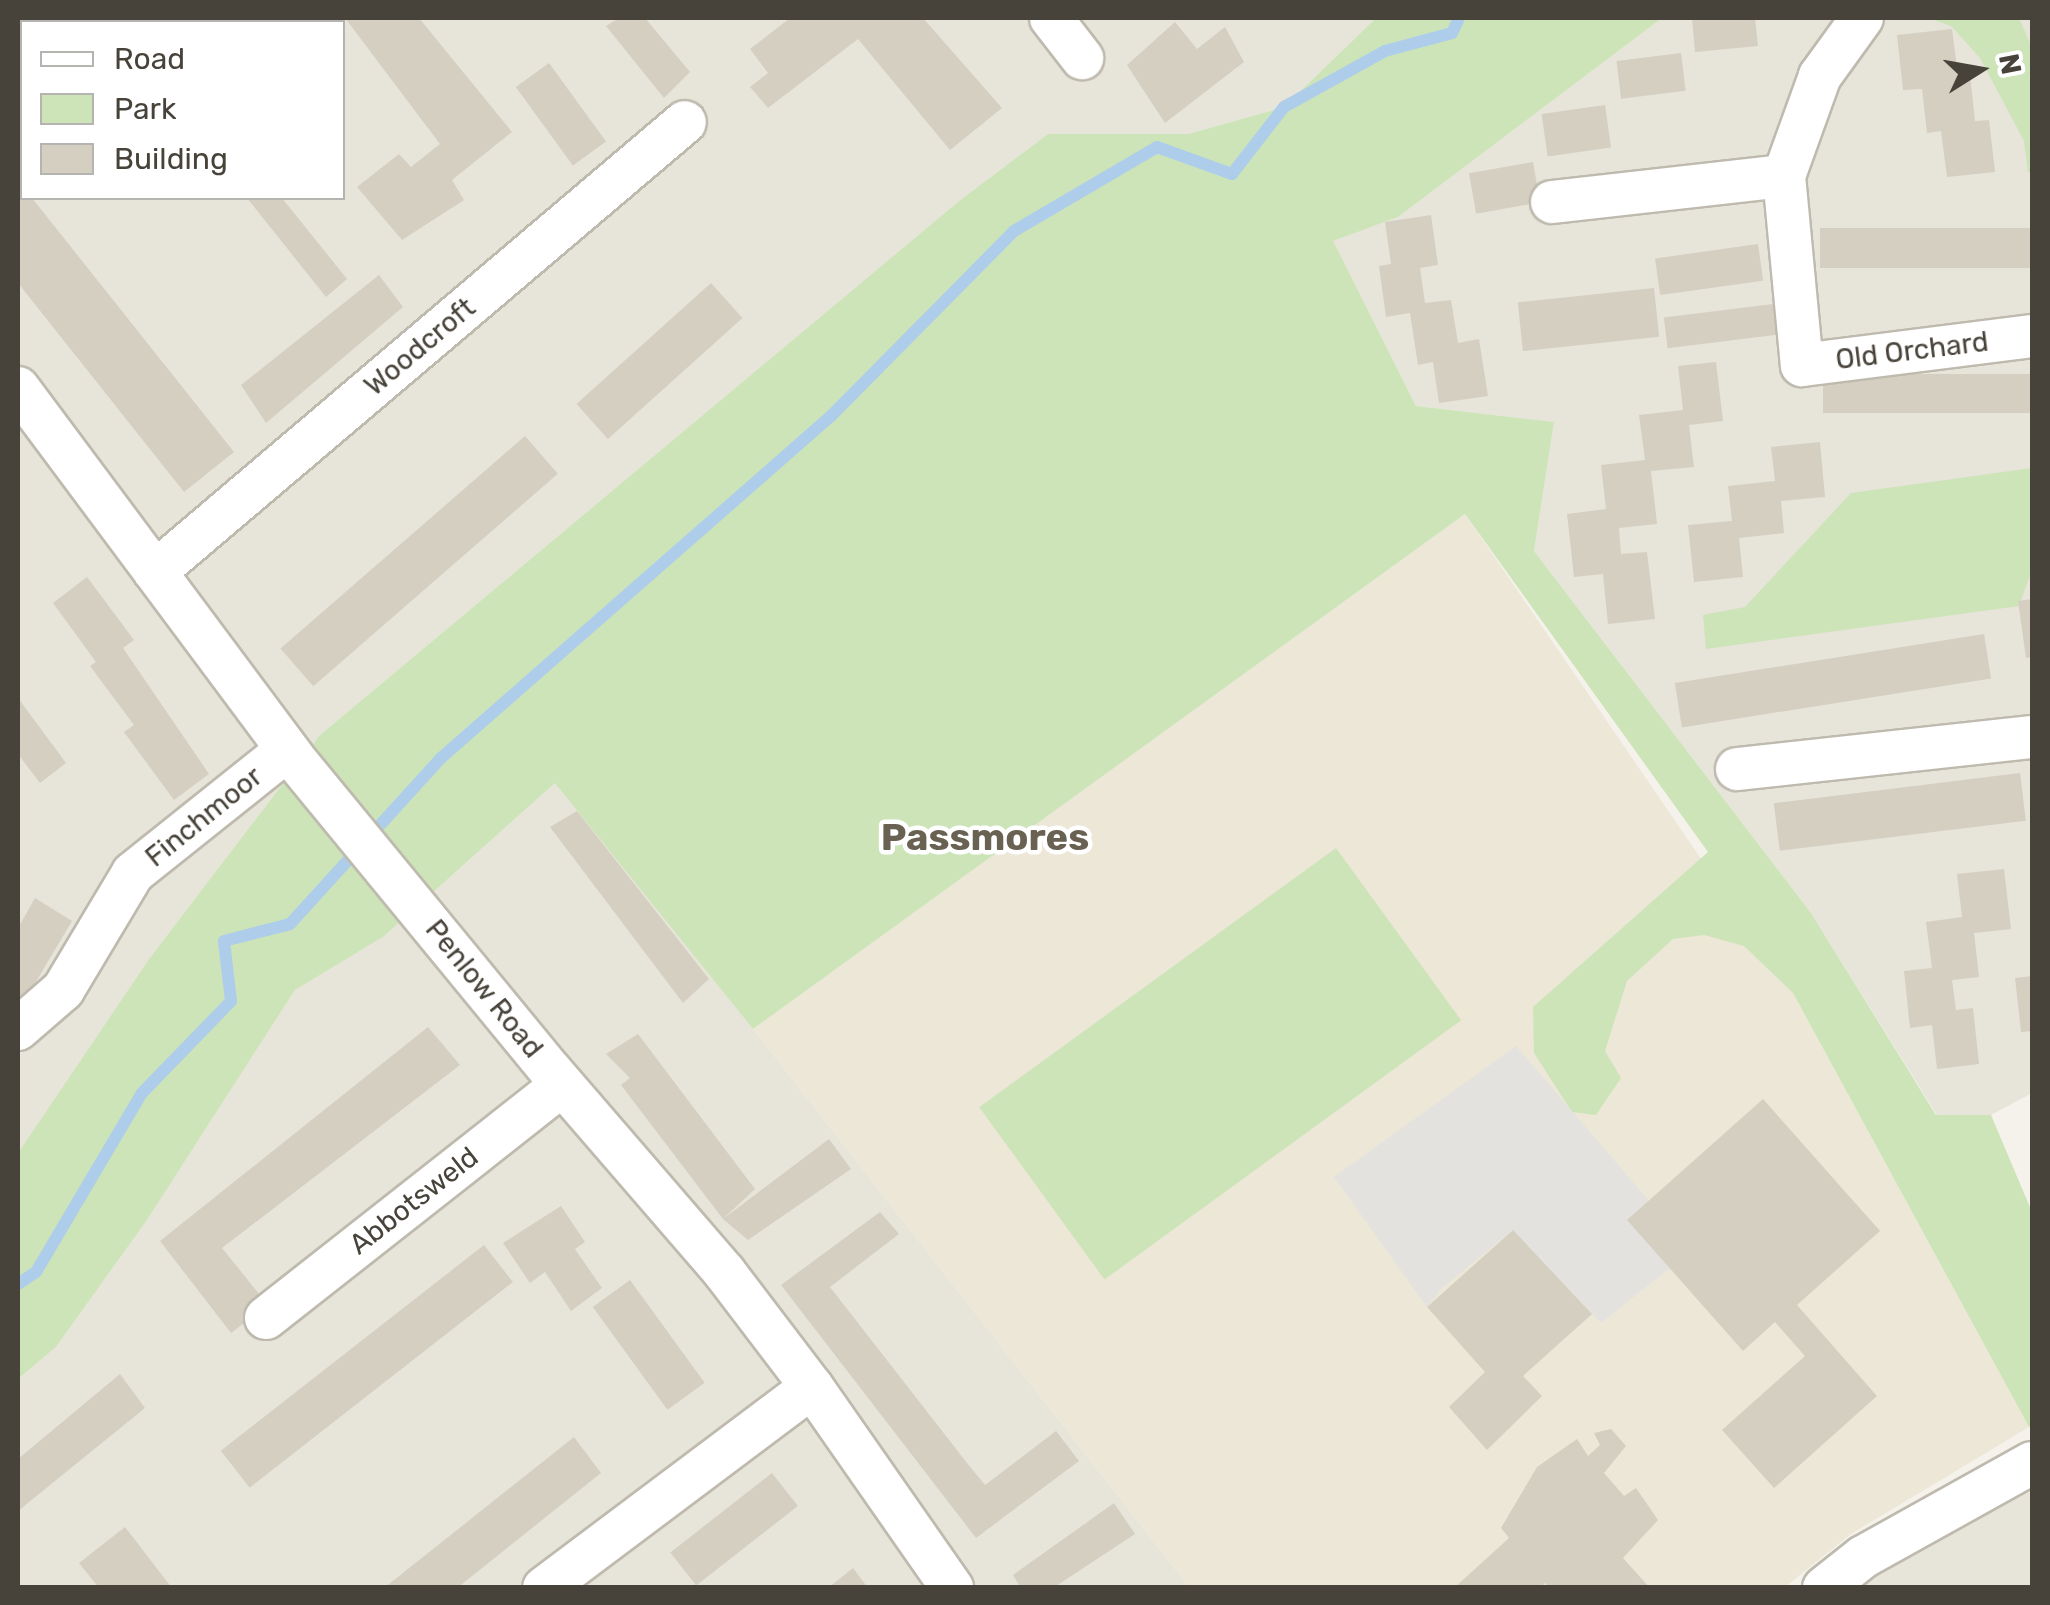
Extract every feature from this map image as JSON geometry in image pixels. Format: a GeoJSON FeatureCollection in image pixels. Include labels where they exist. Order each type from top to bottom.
{"type":"FeatureCollection","features":[{"type":"Feature","properties":{"kind":"street"},"geometry":{"type":"LineString","coordinates":[[1051,18],[1082,58]]}},
{"type":"Feature","properties":{"kind":"street","name":"Old Orchard"},"geometry":{"type":"LineString","coordinates":[[1862,18],[1820,76],[1784,176],[1802,365],[2032,336]]}},
{"type":"Feature","properties":{"kind":"street","name":"Woodcroft"},"geometry":{"type":"LineString","coordinates":[[155,572],[684,122]]}},
{"type":"Feature","properties":{"kind":"street"},"geometry":{"type":"LineString","coordinates":[[1552,202],[1784,176]]}},
{"type":"Feature","properties":{"kind":"street","name":"Penlow Road"},"geometry":{"type":"LineString","coordinates":[[18,388],[287,750],[562,1084],[725,1273],[812,1387],[952,1588]]}},
{"type":"Feature","properties":{"kind":"street"},"geometry":{"type":"LineString","coordinates":[[1737,770],[2032,737]]}},
{"type":"Feature","properties":{"kind":"street","name":"Finchmoor"},"geometry":{"type":"LineString","coordinates":[[18,1029],[63,990],[134,873],[287,750]]}},
{"type":"Feature","properties":{"kind":"street","name":"Abbotsweld"},"geometry":{"type":"LineString","coordinates":[[266,1318],[562,1084]]}},
{"type":"Feature","properties":{"kind":"street"},"geometry":{"type":"LineString","coordinates":[[544,1588],[812,1387]]}},
{"type":"Feature","properties":{"kind":"street"},"geometry":{"type":"LineString","coordinates":[[1824,1588],[1863,1556],[2032,1463]]}},
{"type":"Feature","properties":{"kind":"shaded area"},"geometry":{"type":"Polygon","coordinates":[[[18,18],[1376,18],[1284,107],[1188,134],[1048,134],[959,201],[320,735],[149,959],[18,1153],[18,18]]]}},
{"type":"Feature","properties":{"kind":"shaded area"},"geometry":{"type":"Polygon","coordinates":[[[1662,18],[2032,18],[2032,1093],[1991,1115],[1937,1115],[1811,913],[1534,551],[1554,422],[1416,406],[1332,241],[1398,217],[1662,18]]]}},
{"type":"Feature","properties":{"kind":"shaded area"},"geometry":{"type":"Polygon","coordinates":[[[1465,514],[1793,993],[2029,1427],[1851,1534],[1785,1587],[1189,1587],[753,1029],[1465,514]]]}},
{"type":"Feature","properties":{"kind":"shaded area"},"geometry":{"type":"Polygon","coordinates":[[[556,782],[1189,1587],[18,1588],[18,1379],[56,1347],[147,1220],[295,990],[383,937],[556,782]]]}},
{"type":"Feature","properties":{"kind":"shaded area"},"geometry":{"type":"Polygon","coordinates":[[[1516,1046],[1649,1201],[1671,1267],[1601,1323],[1513,1230],[1442,1288],[1427,1307],[1334,1177],[1516,1046]]]}},
{"type":"Feature","properties":{"kind":"shaded area"},"geometry":{"type":"Polygon","coordinates":[[[2032,1491],[2032,1587],[1854,1588],[1897,1554],[2032,1491]]]}},
{"type":"Feature","properties":{"kind":"green space"},"geometry":{"type":"Polygon","coordinates":[[[1376,18],[1662,18],[1398,217],[1333,241],[1416,406],[1554,422],[1534,551],[1811,913],[1936,1115],[1991,1115],[2032,1212],[2032,1425],[2029,1427],[1793,993],[1744,946],[1704,935],[1673,939],[1627,981],[1605,1051],[1621,1078],[1596,1115],[1572,1112],[1534,1053],[1533,1007],[1708,852],[1465,514],[753,1029],[555,783],[383,937],[295,990],[147,1220],[56,1347],[18,1379],[18,1153],[149,959],[320,735],[959,201],[1048,134],[1188,134],[1284,107],[1376,18]]]}},
{"type":"Feature","properties":{"kind":"green space"},"geometry":{"type":"Polygon","coordinates":[[[1928,18],[2019,18],[2032,48],[2032,172],[2028,172],[2024,141],[1980,58],[1951,26],[1928,18]]]}},
{"type":"Feature","properties":{"kind":"green space"},"geometry":{"type":"Polygon","coordinates":[[[2032,468],[2032,570],[2019,606],[1706,649],[1703,615],[1745,607],[1851,493],[2032,468]]]}},
{"type":"Feature","properties":{"kind":"green space"},"geometry":{"type":"Polygon","coordinates":[[[1336,848],[1461,1020],[1104,1280],[979,1107],[1336,848]]]}},
{"type":"Feature","properties":{"kind":"building"},"geometry":{"type":"Polygon","coordinates":[[[18,18],[89,18],[20,20],[18,18]]]}},
{"type":"Feature","properties":{"kind":"building"},"geometry":{"type":"Polygon","coordinates":[[[264,18],[332,18],[328,20],[261,20],[264,18]]]}},
{"type":"Feature","properties":{"kind":"building"},"geometry":{"type":"Polygon","coordinates":[[[345,18],[419,18],[512,132],[452,180],[464,200],[402,240],[357,187],[399,154],[411,167],[440,144],[345,18]]]}},
{"type":"Feature","properties":{"kind":"building"},"geometry":{"type":"Polygon","coordinates":[[[619,18],[645,18],[690,72],[664,98],[606,26],[619,18]]]}},
{"type":"Feature","properties":{"kind":"building"},"geometry":{"type":"Polygon","coordinates":[[[790,18],[923,18],[1002,108],[950,150],[858,39],[768,108],[750,87],[768,73],[750,49],[790,18]]]}},
{"type":"Feature","properties":{"kind":"building"},"geometry":{"type":"Polygon","coordinates":[[[1692,18],[1755,18],[1758,46],[1695,52],[1692,18]]]}},
{"type":"Feature","properties":{"kind":"building"},"geometry":{"type":"Polygon","coordinates":[[[1175,22],[1197,49],[1225,27],[1244,62],[1165,123],[1127,65],[1175,22]]]}},
{"type":"Feature","properties":{"kind":"building"},"geometry":{"type":"Polygon","coordinates":[[[1952,29],[1958,75],[1970,74],[1975,121],[1989,120],[1995,172],[1947,177],[1941,131],[1927,133],[1922,89],[1903,90],[1897,35],[1952,29]]]}},
{"type":"Feature","properties":{"kind":"building"},"geometry":{"type":"Polygon","coordinates":[[[1681,53],[1686,91],[1621,99],[1616,61],[1681,53]]]}},
{"type":"Feature","properties":{"kind":"building"},"geometry":{"type":"Polygon","coordinates":[[[549,63],[606,141],[573,166],[516,87],[549,63]]]}},
{"type":"Feature","properties":{"kind":"building"},"geometry":{"type":"Polygon","coordinates":[[[1605,105],[1611,148],[1548,156],[1542,114],[1605,105]]]}},
{"type":"Feature","properties":{"kind":"building"},"geometry":{"type":"Polygon","coordinates":[[[1533,162],[1540,202],[1476,214],[1469,173],[1533,162]]]}},
{"type":"Feature","properties":{"kind":"building"},"geometry":{"type":"Polygon","coordinates":[[[18,179],[20,200],[34,200],[234,452],[184,492],[18,283],[18,179]]]}},
{"type":"Feature","properties":{"kind":"building"},"geometry":{"type":"Polygon","coordinates":[[[249,200],[284,200],[347,279],[326,297],[249,200]]]}},
{"type":"Feature","properties":{"kind":"building"},"geometry":{"type":"Polygon","coordinates":[[[1431,215],[1438,265],[1420,268],[1425,303],[1451,300],[1458,343],[1479,339],[1488,396],[1439,403],[1433,362],[1418,365],[1410,313],[1386,317],[1379,266],[1391,264],[1385,222],[1431,215]]]}},
{"type":"Feature","properties":{"kind":"building"},"geometry":{"type":"Polygon","coordinates":[[[1820,228],[2032,228],[2032,268],[1820,268],[1820,228]]]}},
{"type":"Feature","properties":{"kind":"building"},"geometry":{"type":"Polygon","coordinates":[[[1758,244],[1763,281],[1660,295],[1655,258],[1758,244]]]}},
{"type":"Feature","properties":{"kind":"building"},"geometry":{"type":"Polygon","coordinates":[[[379,275],[403,307],[266,423],[241,385],[379,275]]]}},
{"type":"Feature","properties":{"kind":"building"},"geometry":{"type":"Polygon","coordinates":[[[711,283],[742,318],[608,439],[576,404],[711,283]]]}},
{"type":"Feature","properties":{"kind":"building"},"geometry":{"type":"Polygon","coordinates":[[[1654,288],[1659,337],[1523,351],[1518,302],[1654,288]]]}},
{"type":"Feature","properties":{"kind":"building"},"geometry":{"type":"Polygon","coordinates":[[[1773,304],[1777,335],[1668,348],[1664,317],[1773,304]]]}},
{"type":"Feature","properties":{"kind":"building"},"geometry":{"type":"Polygon","coordinates":[[[1716,362],[1723,421],[1689,425],[1694,467],[1651,471],[1657,524],[1619,528],[1621,554],[1647,552],[1655,619],[1608,624],[1603,574],[1574,577],[1567,514],[1606,509],[1601,465],[1645,460],[1639,415],[1683,410],[1678,366],[1716,362]]]}},
{"type":"Feature","properties":{"kind":"building"},"geometry":{"type":"Polygon","coordinates":[[[1823,374],[2032,374],[2032,413],[1823,413],[1823,374]]]}},
{"type":"Feature","properties":{"kind":"building"},"geometry":{"type":"Polygon","coordinates":[[[525,436],[558,474],[313,686],[280,649],[525,436]]]}},
{"type":"Feature","properties":{"kind":"building"},"geometry":{"type":"Polygon","coordinates":[[[1820,442],[1825,497],[1781,501],[1784,533],[1739,538],[1743,577],[1694,582],[1688,525],[1732,521],[1728,486],[1775,481],[1771,447],[1820,442]]]}},
{"type":"Feature","properties":{"kind":"building"},"geometry":{"type":"Polygon","coordinates":[[[87,577],[134,640],[123,648],[209,774],[174,800],[124,732],[134,725],[90,666],[96,662],[53,603],[87,577]]]}},
{"type":"Feature","properties":{"kind":"building"},"geometry":{"type":"Polygon","coordinates":[[[2032,599],[2032,657],[2026,658],[2018,601],[2032,599]]]}},
{"type":"Feature","properties":{"kind":"building"},"geometry":{"type":"Polygon","coordinates":[[[1984,634],[1991,678],[1682,727],[1675,683],[1984,634]]]}},
{"type":"Feature","properties":{"kind":"building"},"geometry":{"type":"Polygon","coordinates":[[[18,698],[66,763],[40,783],[18,754],[18,698]]]}},
{"type":"Feature","properties":{"kind":"building"},"geometry":{"type":"Polygon","coordinates":[[[2020,773],[2026,821],[1780,851],[1774,803],[2020,773]]]}},
{"type":"Feature","properties":{"kind":"building"},"geometry":{"type":"Polygon","coordinates":[[[577,811],[709,979],[683,1003],[550,827],[577,811]]]}},
{"type":"Feature","properties":{"kind":"building"},"geometry":{"type":"Polygon","coordinates":[[[2004,869],[2011,929],[1974,933],[1979,977],[1952,980],[1956,1010],[1973,1008],[1979,1064],[1937,1069],[1932,1025],[1910,1028],[1904,971],[1932,968],[1926,922],[1962,917],[1957,874],[2004,869]]]}},
{"type":"Feature","properties":{"kind":"building"},"geometry":{"type":"Polygon","coordinates":[[[35,898],[72,921],[18,1012],[18,928],[35,898]]]}},
{"type":"Feature","properties":{"kind":"building"},"geometry":{"type":"Polygon","coordinates":[[[2032,976],[2032,1031],[2021,1032],[2015,978],[2032,976]]]}},
{"type":"Feature","properties":{"kind":"building"},"geometry":{"type":"Polygon","coordinates":[[[428,1027],[460,1065],[222,1248],[268,1305],[231,1333],[160,1241],[428,1027]]]}},
{"type":"Feature","properties":{"kind":"building"},"geometry":{"type":"Polygon","coordinates":[[[638,1034],[755,1189],[723,1219],[621,1085],[630,1078],[606,1054],[638,1034]]]}},
{"type":"Feature","properties":{"kind":"building"},"geometry":{"type":"Polygon","coordinates":[[[1763,1099],[1880,1231],[1797,1305],[1877,1396],[1774,1488],[1722,1430],[1805,1356],[1775,1322],[1743,1351],[1627,1220],[1763,1099]]]}},
{"type":"Feature","properties":{"kind":"building"},"geometry":{"type":"Polygon","coordinates":[[[829,1139],[851,1169],[748,1240],[723,1219],[829,1139]]]}},
{"type":"Feature","properties":{"kind":"building"},"geometry":{"type":"Polygon","coordinates":[[[561,1206],[585,1242],[575,1249],[602,1288],[571,1311],[545,1272],[530,1283],[503,1243],[561,1206]]]}},
{"type":"Feature","properties":{"kind":"building"},"geometry":{"type":"Polygon","coordinates":[[[880,1212],[899,1234],[830,1287],[967,1463],[985,1485],[1056,1431],[1079,1461],[976,1538],[781,1285],[880,1212]]]}},
{"type":"Feature","properties":{"kind":"building"},"geometry":{"type":"Polygon","coordinates":[[[1513,1230],[1592,1314],[1523,1376],[1542,1396],[1487,1450],[1449,1407],[1485,1372],[1427,1307],[1513,1230]]]}},
{"type":"Feature","properties":{"kind":"building"},"geometry":{"type":"Polygon","coordinates":[[[484,1245],[513,1282],[250,1488],[221,1451],[484,1245]]]}},
{"type":"Feature","properties":{"kind":"building"},"geometry":{"type":"Polygon","coordinates":[[[630,1280],[705,1383],[667,1410],[593,1307],[630,1280]]]}},
{"type":"Feature","properties":{"kind":"building"},"geometry":{"type":"Polygon","coordinates":[[[120,1374],[145,1408],[18,1511],[18,1459],[120,1374]]]}},
{"type":"Feature","properties":{"kind":"building"},"geometry":{"type":"Polygon","coordinates":[[[1611,1429],[1626,1446],[1604,1473],[1624,1496],[1636,1488],[1658,1520],[1623,1558],[1650,1588],[1550,1588],[1545,1583],[1540,1588],[1454,1588],[1509,1538],[1501,1528],[1537,1467],[1577,1439],[1588,1456],[1600,1445],[1594,1433],[1611,1429]]]}},
{"type":"Feature","properties":{"kind":"building"},"geometry":{"type":"Polygon","coordinates":[[[574,1437],[601,1473],[457,1588],[384,1588],[574,1437]]]}},
{"type":"Feature","properties":{"kind":"building"},"geometry":{"type":"Polygon","coordinates":[[[772,1473],[798,1506],[696,1586],[670,1552],[772,1473]]]}},
{"type":"Feature","properties":{"kind":"building"},"geometry":{"type":"Polygon","coordinates":[[[1114,1503],[1135,1534],[1053,1588],[1021,1588],[1013,1575],[1114,1503]]]}},
{"type":"Feature","properties":{"kind":"building"},"geometry":{"type":"Polygon","coordinates":[[[125,1527],[172,1588],[99,1588],[79,1563],[125,1527]]]}},
{"type":"Feature","properties":{"kind":"building"},"geometry":{"type":"Polygon","coordinates":[[[853,1568],[868,1588],[828,1588],[853,1568]]]}},
{"type":"Feature","properties":{"kind":"waterway"},"geometry":{"type":"LineString","coordinates":[[18,1284],[36,1272],[142,1093],[231,1001],[224,941],[290,924],[441,758],[831,416],[1014,231],[1157,147],[1232,174],[1284,107],[1385,51],[1452,33],[1459,18]]}},
{"type":"Feature","properties":{"kind":"district","name":"Passmores"},"geometry":{"type":"Point","coordinates":[985,838]}}]}
